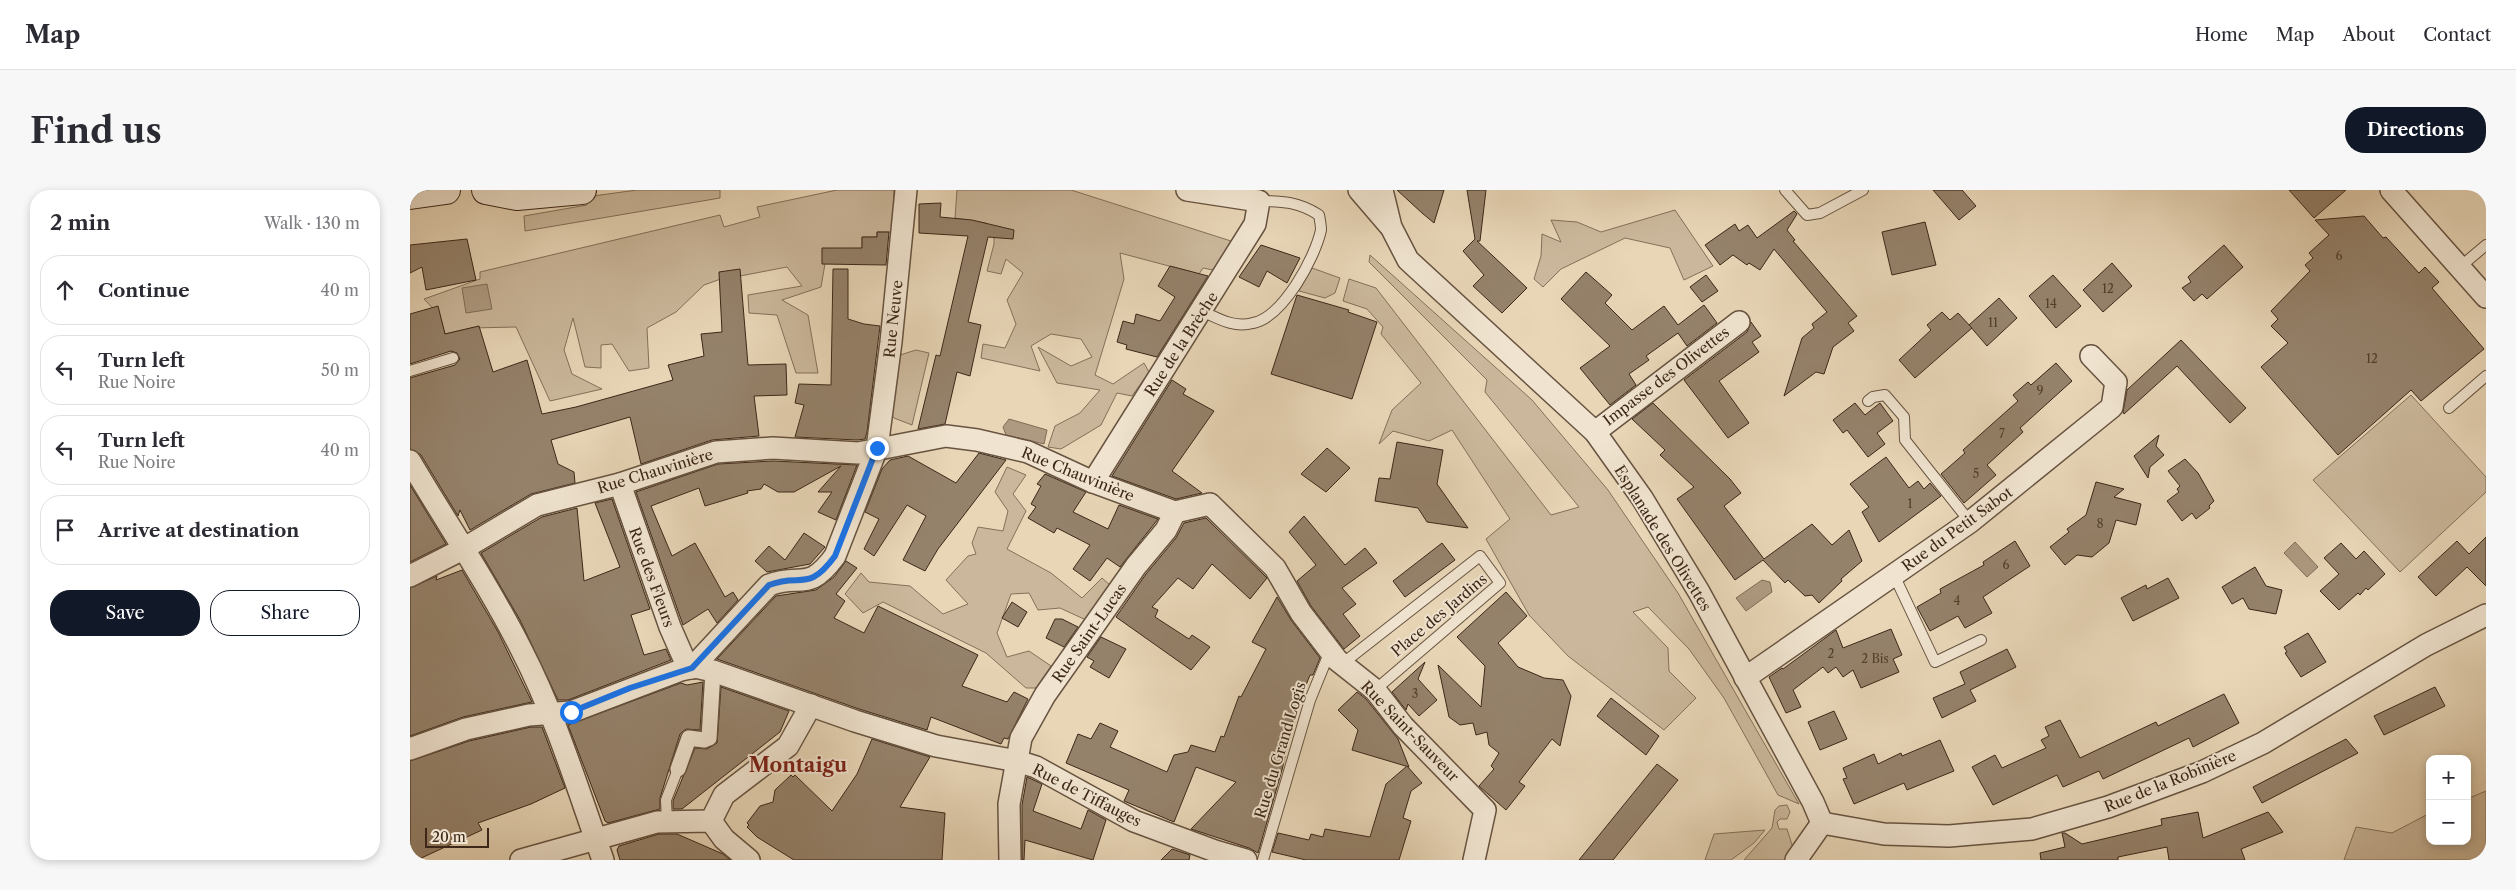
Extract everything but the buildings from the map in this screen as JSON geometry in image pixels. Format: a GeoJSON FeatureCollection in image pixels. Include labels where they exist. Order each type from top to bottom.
{"type":"FeatureCollection","features":[{"type":"Feature","properties":{"kind":"main road"},"geometry":{"type":"LineString","coordinates":[[410,195],[446,190]]}},
{"type":"Feature","properties":{"kind":"main road"},"geometry":{"type":"LineString","coordinates":[[486,190],[517,196],[582,190]]}},
{"type":"Feature","properties":{"kind":"street","name":"Rue Neuve"},"geometry":{"type":"LineString","coordinates":[[690,668],[769,585],[779,581],[800,582],[812,579],[824,571],[835,556],[877,448],[891,342],[906,190]]}},
{"type":"Feature","properties":{"kind":"street"},"geometry":{"type":"LineString","coordinates":[[1187,190],[1259,201]]}},
{"type":"Feature","properties":{"kind":"street","name":"Esplanade des Olivettes"},"geometry":{"type":"LineString","coordinates":[[1359,190],[1391,227]]}},
{"type":"Feature","properties":{"kind":"street","name":"Esplanade des Olivettes"},"geometry":{"type":"LineString","coordinates":[[1382,190],[1391,227],[1408,260],[1594,432],[1642,498],[1699,592],[1813,802],[1822,823]]}},
{"type":"Feature","properties":{"kind":"street"},"geometry":{"type":"LineString","coordinates":[[2391,190],[2486,297]]}},
{"type":"Feature","properties":{"kind":"street","name":"Rue de la Brèche"},"geometry":{"type":"LineString","coordinates":[[1093,482],[1255,224],[1259,201]]}},
{"type":"Feature","properties":{"kind":"street","name":"Impasse des Olivettes"},"geometry":{"type":"LineString","coordinates":[[1594,432],[1739,322]]}},
{"type":"Feature","properties":{"kind":"street","name":"Rue du Petit Sabot"},"geometry":{"type":"LineString","coordinates":[[1745,678],[1970,522],[2112,407],[2116,382],[2090,356]]}},
{"type":"Feature","properties":{"kind":"street","name":"Rue Chauvinière"},"geometry":{"type":"LineString","coordinates":[[410,576],[463,549],[537,505],[620,484],[716,452],[773,448],[858,453],[946,436],[977,440],[1028,452],[1093,482],[1175,512]]}},
{"type":"Feature","properties":{"kind":"street"},"geometry":{"type":"LineString","coordinates":[[410,461],[502,611],[519,645],[550,714],[603,860]]}},
{"type":"Feature","properties":{"kind":"street","name":"Rue des Fleurs"},"geometry":{"type":"LineString","coordinates":[[620,484],[663,610],[690,668]]}},
{"type":"Feature","properties":{"kind":"street","name":"Rue Saint-Sauveur"},"geometry":{"type":"LineString","coordinates":[[1175,512],[1210,504],[1275,568],[1301,613],[1336,657],[1375,690],[1403,726],[1485,810],[1474,860]]}},
{"type":"Feature","properties":{"kind":"street","name":"Rue Saint-Lucas"},"geometry":{"type":"LineString","coordinates":[[1010,860],[1009,804],[1021,738],[1046,695],[1136,566],[1166,530],[1175,512]]}},
{"type":"Feature","properties":{"kind":"street","name":"Rue de la Robinière"},"geometry":{"type":"LineString","coordinates":[[1822,823],[1884,834],[1950,836],[2032,829],[2108,807],[2202,772],[2262,743],[2426,645],[2486,615]]}},
{"type":"Feature","properties":{"kind":"street"},"geometry":{"type":"LineString","coordinates":[[410,748],[466,729],[528,715],[571,712],[630,688],[690,668]]}},
{"type":"Feature","properties":{"kind":"street","name":"Rue de Tiffauges"},"geometry":{"type":"LineString","coordinates":[[690,668],[713,670],[936,746],[1016,761],[1036,767],[1134,820],[1214,851],[1246,860]]}},
{"type":"Feature","properties":{"kind":"street"},"geometry":{"type":"LineString","coordinates":[[678,769],[689,738],[704,740],[709,738],[713,670]]}},
{"type":"Feature","properties":{"kind":"street"},"geometry":{"type":"LineString","coordinates":[[712,820],[724,795],[788,746],[812,705]]}},
{"type":"Feature","properties":{"kind":"street"},"geometry":{"type":"LineString","coordinates":[[521,860],[657,822],[712,820]]}},
{"type":"Feature","properties":{"kind":"street"},"geometry":{"type":"LineString","coordinates":[[712,820],[724,839],[749,860]]}},
{"type":"Feature","properties":{"kind":"street"},"geometry":{"type":"LineString","coordinates":[[1796,860],[1822,823]]}},
{"type":"Feature","properties":{"kind":"lane"},"geometry":{"type":"LineString","coordinates":[[1785,190],[1807,215],[1820,213],[1863,190]]}},
{"type":"Feature","properties":{"kind":"lane"},"geometry":{"type":"LineString","coordinates":[[1202,311],[1230,324],[1256,323],[1270,315],[1283,303],[1315,250],[1321,228],[1319,215],[1304,206],[1286,201],[1259,201]]}},
{"type":"Feature","properties":{"kind":"lane"},"geometry":{"type":"LineString","coordinates":[[2460,267],[2486,245]]}},
{"type":"Feature","properties":{"kind":"lane"},"geometry":{"type":"LineString","coordinates":[[410,371],[453,358]]}},
{"type":"Feature","properties":{"kind":"lane"},"geometry":{"type":"LineString","coordinates":[[2449,408],[2486,376]]}},
{"type":"Feature","properties":{"kind":"lane"},"geometry":{"type":"LineString","coordinates":[[1868,402],[1873,397],[1885,396],[1904,418],[1905,440],[1970,522]]}},
{"type":"Feature","properties":{"kind":"lane","name":"Place des Jardins"},"geometry":{"type":"LineString","coordinates":[[1336,657],[1480,556],[1500,583],[1375,690]]}},
{"type":"Feature","properties":{"kind":"lane"},"geometry":{"type":"LineString","coordinates":[[1894,575],[1935,662],[1981,640]]}},
{"type":"Feature","properties":{"kind":"lane","name":"Rue du Grand Logis"},"geometry":{"type":"LineString","coordinates":[[1263,860],[1310,700],[1336,657]]}},
{"type":"Feature","properties":{"kind":"lane"},"geometry":{"type":"LineString","coordinates":[[667,821],[666,800],[678,769]]}},
{"type":"Feature","properties":{"kind":"shaded area"},"geometry":{"type":"Polygon","coordinates":[[[637,190],[720,190],[720,198],[525,231],[524,216],[587,205],[586,197],[637,190]]]}},
{"type":"Feature","properties":{"kind":"shaded area"},"geometry":{"type":"Polygon","coordinates":[[[837,190],[894,190],[893,232],[877,232],[877,237],[862,237],[862,248],[826,258],[821,287],[782,300],[808,315],[818,373],[796,373],[777,315],[749,313],[748,295],[802,286],[787,267],[740,276],[740,272],[704,285],[676,312],[647,328],[649,368],[629,371],[612,344],[601,345],[601,368],[585,367],[573,318],[564,350],[572,374],[602,389],[550,401],[516,327],[471,328],[445,334],[440,316],[424,299],[480,279],[480,272],[720,215],[724,227],[760,217],[757,207],[837,190]]]}},
{"type":"Feature","properties":{"kind":"shaded area"},"geometry":{"type":"Polygon","coordinates":[[[957,190],[1071,190],[1231,241],[1213,270],[1203,268],[1199,274],[1120,253],[1124,279],[1095,375],[1113,384],[1144,363],[1149,372],[1132,396],[1117,393],[1101,425],[1061,449],[1048,447],[1055,426],[1080,413],[1100,390],[1057,383],[1038,347],[1071,366],[1092,357],[1081,339],[1051,334],[1031,346],[1040,371],[981,358],[983,344],[1005,348],[1016,324],[1007,300],[1023,273],[1006,259],[1001,274],[987,271],[994,244],[994,229],[986,223],[955,218],[957,190]]]}},
{"type":"Feature","properties":{"kind":"shaded area"},"geometry":{"type":"Polygon","coordinates":[[[1675,210],[1713,266],[1684,280],[1670,248],[1625,238],[1561,269],[1543,287],[1534,279],[1541,256],[1542,234],[1561,242],[1551,220],[1577,222],[1601,232],[1675,210]]]}},
{"type":"Feature","properties":{"kind":"shaded area"},"geometry":{"type":"Polygon","coordinates":[[[1370,255],[1532,400],[1608,490],[1678,593],[1799,804],[1778,795],[1724,698],[1689,649],[1648,607],[1633,612],[1668,648],[1669,671],[1696,698],[1664,730],[1568,656],[1529,615],[1486,539],[1510,519],[1452,430],[1429,441],[1393,431],[1379,444],[1392,410],[1421,383],[1381,334],[1383,327],[1367,309],[1343,301],[1349,279],[1376,288],[1551,515],[1579,507],[1485,392],[1487,380],[1369,262],[1370,255]]]}},
{"type":"Feature","properties":{"kind":"shaded area"},"geometry":{"type":"Polygon","coordinates":[[[1312,268],[1340,278],[1335,293],[1325,298],[1299,291],[1312,268]]]}},
{"type":"Feature","properties":{"kind":"shaded area"},"geometry":{"type":"Polygon","coordinates":[[[487,284],[492,309],[466,313],[462,288],[487,284]]]}},
{"type":"Feature","properties":{"kind":"shaded area"},"geometry":{"type":"Polygon","coordinates":[[[916,350],[929,353],[912,425],[894,418],[887,409],[900,355],[916,350]]]}},
{"type":"Feature","properties":{"kind":"shaded area"},"geometry":{"type":"Polygon","coordinates":[[[2411,395],[2486,477],[2486,492],[2400,572],[2313,480],[2411,395]]]}},
{"type":"Feature","properties":{"kind":"shaded area"},"geometry":{"type":"Polygon","coordinates":[[[1009,419],[1047,430],[1044,444],[1006,435],[1003,427],[1009,419]]]}},
{"type":"Feature","properties":{"kind":"shaded area"},"geometry":{"type":"Polygon","coordinates":[[[1007,467],[1026,475],[1013,494],[1026,511],[1007,549],[1051,573],[1082,598],[1102,578],[1111,586],[1086,620],[1060,608],[1038,610],[1029,593],[1011,594],[997,633],[1007,657],[1029,651],[1051,666],[1036,688],[1026,688],[986,653],[883,602],[863,613],[845,594],[861,573],[869,582],[910,586],[943,614],[968,604],[946,580],[968,556],[976,554],[972,543],[978,527],[1003,531],[1008,511],[995,492],[1007,467]]]}},
{"type":"Feature","properties":{"kind":"shaded area"},"geometry":{"type":"Polygon","coordinates":[[[2295,542],[2318,567],[2307,577],[2284,553],[2295,542]]]}},
{"type":"Feature","properties":{"kind":"shaded area"},"geometry":{"type":"Polygon","coordinates":[[[1762,580],[1770,582],[1772,592],[1746,611],[1736,598],[1762,580]]]}},
{"type":"Feature","properties":{"kind":"shaded area"},"geometry":{"type":"Polygon","coordinates":[[[2486,791],[2486,860],[2344,860],[2356,827],[2392,833],[2426,815],[2426,845],[2471,845],[2471,797],[2486,791]]]}},
{"type":"Feature","properties":{"kind":"shaded area"},"geometry":{"type":"Polygon","coordinates":[[[1787,805],[1790,812],[1787,819],[1780,819],[1777,822],[1779,829],[1787,829],[1794,851],[1787,860],[1744,860],[1772,828],[1775,810],[1779,806],[1787,805]]]}},
{"type":"Feature","properties":{"kind":"shaded area"},"geometry":{"type":"Polygon","coordinates":[[[1765,830],[1754,843],[1731,860],[1705,860],[1714,834],[1765,830]]]}},
{"type":"Feature","properties":{"kind":"district","name":"Montaigu"},"geometry":{"type":"Point","coordinates":[798,765]}},
{"type":"Feature","properties":{"kind":"route"},"geometry":{"type":"LineString","coordinates":[[571,712],[630,688],[692,668],[769,585],[779,581],[800,582],[812,579],[824,571],[835,556],[877,448]]}}]}
